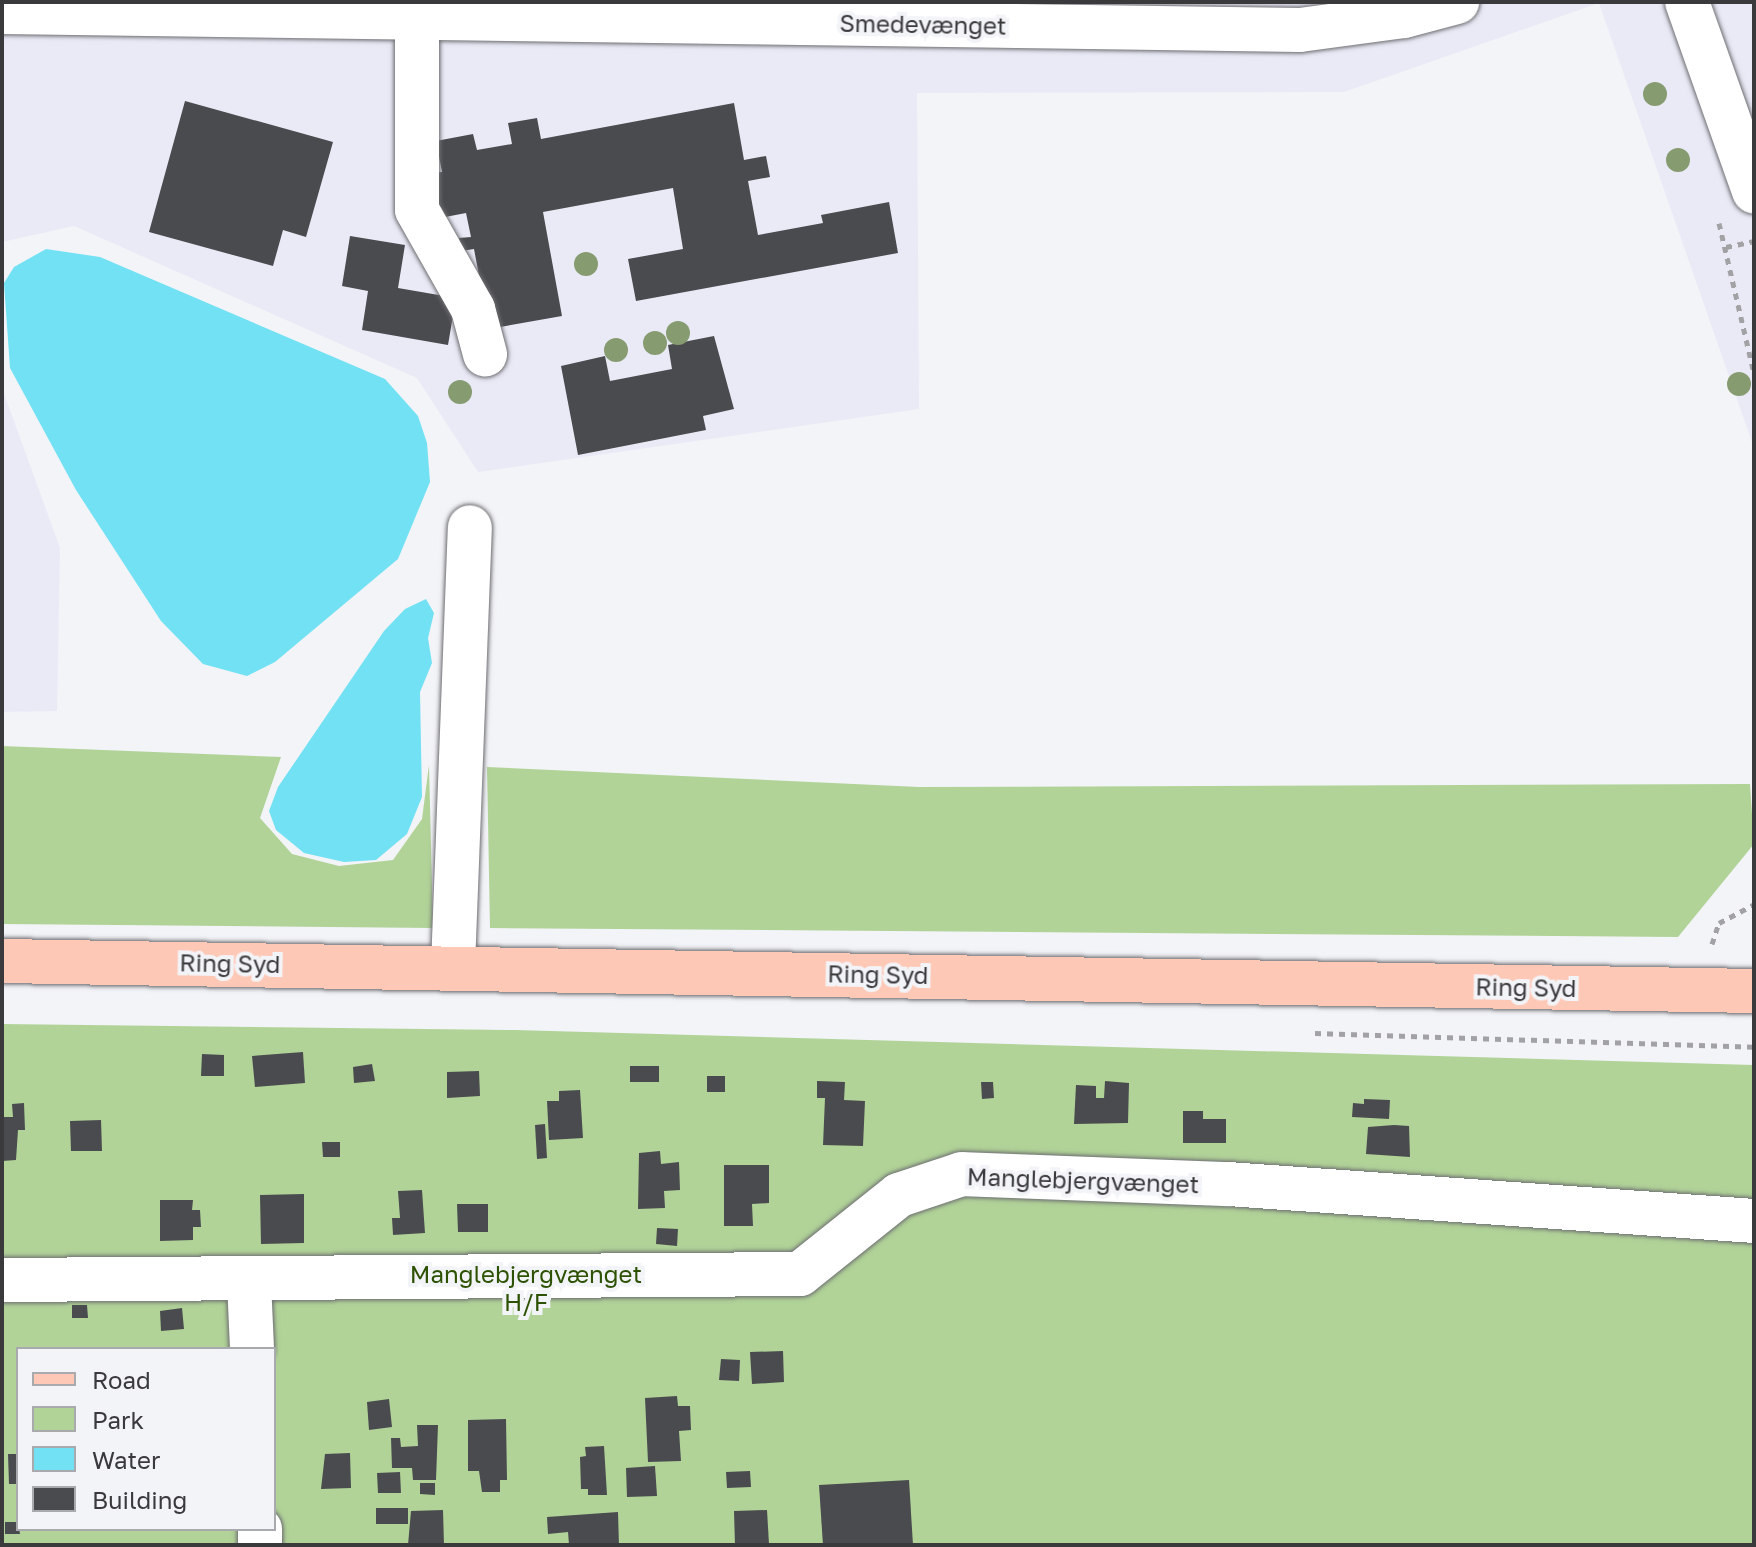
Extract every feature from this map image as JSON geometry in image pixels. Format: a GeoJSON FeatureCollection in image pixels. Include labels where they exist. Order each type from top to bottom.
{"type":"FeatureCollection","features":[{"type":"Feature","properties":{"kind":"main road","name":"Ring Syd"},"geometry":{"type":"LineString","coordinates":[[2,961],[453,966],[1754,991]]}},
{"type":"Feature","properties":{"kind":"street","name":"Smedevænget"},"geometry":{"type":"LineString","coordinates":[[2,12],[399,12],[1300,30],[1401,9],[1457,2]]}},
{"type":"Feature","properties":{"kind":"street"},"geometry":{"type":"LineString","coordinates":[[1687,2],[1754,191]]}},
{"type":"Feature","properties":{"kind":"street"},"geometry":{"type":"LineString","coordinates":[[399,12],[417,210],[473,309],[485,354]]}},
{"type":"Feature","properties":{"kind":"street"},"geometry":{"type":"LineString","coordinates":[[453,966],[470,527]]}},
{"type":"Feature","properties":{"kind":"street","name":"Manglebjergvænget"},"geometry":{"type":"LineString","coordinates":[[2,1280],[249,1282],[800,1274],[899,1195],[962,1174],[1228,1184],[1754,1221]]}},
{"type":"Feature","properties":{"kind":"street"},"geometry":{"type":"LineString","coordinates":[[249,1282],[252,1347]]}},
{"type":"Feature","properties":{"kind":"path"},"geometry":{"type":"LineString","coordinates":[[1726,247],[1754,241]]}},
{"type":"Feature","properties":{"kind":"shaded area"},"geometry":{"type":"Polygon","coordinates":[[[2,2],[1754,2],[1754,448],[1599,3],[1344,92],[917,93],[919,409],[478,472],[417,378],[74,226],[2,242],[2,2]]]}},
{"type":"Feature","properties":{"kind":"shaded area"},"geometry":{"type":"Polygon","coordinates":[[[2,388],[60,548],[57,711],[2,712],[2,388]]]}},
{"type":"Feature","properties":{"kind":"green space"},"geometry":{"type":"Polygon","coordinates":[[[2,746],[281,757],[260,818],[292,854],[339,866],[393,860],[422,819],[429,765],[433,928],[2,924],[2,746]]]}},
{"type":"Feature","properties":{"kind":"green space"},"geometry":{"type":"Polygon","coordinates":[[[487,767],[919,787],[1750,784],[1754,844],[1678,937],[490,928],[487,767]]]}},
{"type":"Feature","properties":{"kind":"green space","name":"Manglebjergvænget H/F"},"geometry":{"type":"Polygon","coordinates":[[[2,1024],[515,1030],[1754,1065],[1754,1545],[2,1545],[2,1024]]]}},
{"type":"Feature","properties":{"kind":"water"},"geometry":{"type":"Polygon","coordinates":[[[46,249],[100,257],[385,379],[418,416],[427,443],[430,482],[398,559],[275,662],[247,676],[203,664],[161,621],[76,490],[10,368],[4,283],[14,267],[46,249]]]}},
{"type":"Feature","properties":{"kind":"water"},"geometry":{"type":"Polygon","coordinates":[[[426,599],[434,613],[428,638],[432,663],[420,692],[422,797],[407,834],[376,860],[344,862],[304,853],[276,830],[269,811],[278,787],[384,631],[405,609],[426,599]]]}},
{"type":"Feature","properties":{"kind":"building"},"geometry":{"type":"Polygon","coordinates":[[[185,101],[333,142],[306,237],[283,230],[273,266],[149,232],[185,101]]]}},
{"type":"Feature","properties":{"kind":"building"},"geometry":{"type":"Polygon","coordinates":[[[734,103],[744,160],[766,156],[770,177],[748,181],[758,235],[823,223],[821,215],[889,202],[898,253],[636,301],[628,259],[683,249],[673,188],[543,212],[562,316],[489,329],[474,249],[461,251],[459,238],[471,237],[466,213],[440,218],[432,173],[442,172],[436,141],[473,134],[477,150],[512,144],[508,123],[537,118],[541,139],[734,103]]]}},
{"type":"Feature","properties":{"kind":"building"},"geometry":{"type":"Polygon","coordinates":[[[350,236],[405,245],[398,288],[456,298],[448,345],[362,330],[368,291],[342,286],[350,236]]]}},
{"type":"Feature","properties":{"kind":"building"},"geometry":{"type":"Polygon","coordinates":[[[714,336],[734,409],[703,416],[706,430],[578,455],[561,366],[605,356],[610,381],[672,369],[668,345],[714,336]]]}},
{"type":"Feature","properties":{"kind":"building"},"geometry":{"type":"Polygon","coordinates":[[[303,1052],[305,1083],[255,1087],[252,1056],[303,1052]]]}},
{"type":"Feature","properties":{"kind":"building"},"geometry":{"type":"Polygon","coordinates":[[[202,1054],[224,1055],[224,1076],[201,1076],[202,1054]]]}},
{"type":"Feature","properties":{"kind":"building"},"geometry":{"type":"Polygon","coordinates":[[[372,1064],[375,1081],[354,1083],[353,1067],[372,1064]]]}},
{"type":"Feature","properties":{"kind":"building"},"geometry":{"type":"Polygon","coordinates":[[[630,1066],[659,1066],[659,1082],[630,1082],[630,1066]]]}},
{"type":"Feature","properties":{"kind":"building"},"geometry":{"type":"Polygon","coordinates":[[[479,1071],[480,1096],[447,1098],[447,1072],[479,1071]]]}},
{"type":"Feature","properties":{"kind":"building"},"geometry":{"type":"Polygon","coordinates":[[[707,1076],[725,1076],[725,1092],[707,1092],[707,1076]]]}},
{"type":"Feature","properties":{"kind":"building"},"geometry":{"type":"Polygon","coordinates":[[[817,1081],[845,1082],[844,1100],[865,1101],[863,1146],[823,1145],[825,1098],[817,1098],[817,1081]]]}},
{"type":"Feature","properties":{"kind":"building"},"geometry":{"type":"Polygon","coordinates":[[[1105,1081],[1129,1083],[1128,1123],[1074,1124],[1076,1085],[1096,1086],[1096,1098],[1104,1098],[1105,1081]]]}},
{"type":"Feature","properties":{"kind":"building"},"geometry":{"type":"Polygon","coordinates":[[[981,1082],[993,1082],[994,1098],[982,1099],[981,1082]]]}},
{"type":"Feature","properties":{"kind":"building"},"geometry":{"type":"Polygon","coordinates":[[[580,1090],[583,1138],[549,1140],[547,1101],[559,1101],[559,1091],[580,1090]]]}},
{"type":"Feature","properties":{"kind":"building"},"geometry":{"type":"Polygon","coordinates":[[[1364,1099],[1390,1100],[1389,1119],[1352,1117],[1353,1103],[1364,1104],[1364,1099]]]}},
{"type":"Feature","properties":{"kind":"building"},"geometry":{"type":"Polygon","coordinates":[[[24,1103],[25,1130],[18,1130],[16,1160],[2,1161],[2,1117],[13,1117],[12,1104],[24,1103]]]}},
{"type":"Feature","properties":{"kind":"building"},"geometry":{"type":"Polygon","coordinates":[[[1183,1111],[1203,1111],[1203,1119],[1226,1119],[1226,1143],[1183,1143],[1183,1111]]]}},
{"type":"Feature","properties":{"kind":"building"},"geometry":{"type":"Polygon","coordinates":[[[101,1120],[102,1151],[71,1151],[70,1121],[101,1120]]]}},
{"type":"Feature","properties":{"kind":"building"},"geometry":{"type":"Polygon","coordinates":[[[545,1124],[547,1158],[537,1159],[535,1125],[545,1124]]]}},
{"type":"Feature","properties":{"kind":"building"},"geometry":{"type":"Polygon","coordinates":[[[1409,1126],[1410,1157],[1366,1154],[1368,1127],[1409,1126]]]}},
{"type":"Feature","properties":{"kind":"building"},"geometry":{"type":"Polygon","coordinates":[[[322,1142],[340,1142],[340,1157],[323,1157],[322,1142]]]}},
{"type":"Feature","properties":{"kind":"building"},"geometry":{"type":"Polygon","coordinates":[[[660,1151],[661,1164],[679,1162],[680,1190],[664,1191],[665,1208],[638,1209],[639,1153],[660,1151]]]}},
{"type":"Feature","properties":{"kind":"building"},"geometry":{"type":"Polygon","coordinates":[[[724,1165],[769,1165],[769,1203],[752,1204],[753,1226],[724,1226],[724,1165]]]}},
{"type":"Feature","properties":{"kind":"building"},"geometry":{"type":"Polygon","coordinates":[[[422,1190],[425,1233],[393,1235],[392,1218],[400,1218],[398,1191],[422,1190]]]}},
{"type":"Feature","properties":{"kind":"building"},"geometry":{"type":"Polygon","coordinates":[[[304,1194],[304,1243],[261,1244],[260,1195],[304,1194]]]}},
{"type":"Feature","properties":{"kind":"building"},"geometry":{"type":"Polygon","coordinates":[[[160,1200],[193,1200],[192,1210],[200,1210],[201,1227],[193,1227],[193,1240],[160,1241],[160,1200]]]}},
{"type":"Feature","properties":{"kind":"building"},"geometry":{"type":"Polygon","coordinates":[[[457,1204],[488,1204],[488,1232],[458,1232],[457,1204]]]}},
{"type":"Feature","properties":{"kind":"building"},"geometry":{"type":"Polygon","coordinates":[[[657,1228],[678,1229],[677,1246],[656,1244],[657,1228]]]}},
{"type":"Feature","properties":{"kind":"building"},"geometry":{"type":"Polygon","coordinates":[[[72,1305],[87,1305],[88,1318],[72,1318],[72,1305]]]}},
{"type":"Feature","properties":{"kind":"building"},"geometry":{"type":"Polygon","coordinates":[[[182,1308],[184,1329],[161,1331],[160,1311],[182,1308]]]}},
{"type":"Feature","properties":{"kind":"building"},"geometry":{"type":"Polygon","coordinates":[[[783,1351],[784,1382],[752,1384],[750,1352],[783,1351]]]}},
{"type":"Feature","properties":{"kind":"building"},"geometry":{"type":"Polygon","coordinates":[[[721,1359],[740,1360],[739,1381],[719,1380],[721,1359]]]}},
{"type":"Feature","properties":{"kind":"building"},"geometry":{"type":"Polygon","coordinates":[[[677,1396],[678,1406],[690,1406],[691,1430],[679,1431],[681,1461],[648,1462],[645,1398],[677,1396]]]}},
{"type":"Feature","properties":{"kind":"building"},"geometry":{"type":"Polygon","coordinates":[[[389,1399],[392,1427],[369,1430],[367,1402],[389,1399]]]}},
{"type":"Feature","properties":{"kind":"building"},"geometry":{"type":"Polygon","coordinates":[[[506,1419],[507,1480],[500,1480],[500,1492],[482,1492],[479,1471],[468,1471],[468,1420],[506,1419]]]}},
{"type":"Feature","properties":{"kind":"building"},"geometry":{"type":"Polygon","coordinates":[[[417,1425],[438,1425],[436,1480],[413,1480],[412,1468],[392,1468],[391,1438],[400,1438],[401,1447],[418,1446],[417,1425]]]}},
{"type":"Feature","properties":{"kind":"building"},"geometry":{"type":"Polygon","coordinates":[[[604,1446],[607,1495],[588,1495],[588,1489],[581,1489],[580,1457],[586,1456],[585,1447],[604,1446]]]}},
{"type":"Feature","properties":{"kind":"building"},"geometry":{"type":"Polygon","coordinates":[[[350,1453],[351,1488],[321,1489],[325,1454],[350,1453]]]}},
{"type":"Feature","properties":{"kind":"building"},"geometry":{"type":"Polygon","coordinates":[[[8,1454],[16,1454],[16,1484],[9,1484],[8,1454]]]}},
{"type":"Feature","properties":{"kind":"building"},"geometry":{"type":"Polygon","coordinates":[[[655,1466],[657,1496],[627,1497],[626,1468],[655,1466]]]}},
{"type":"Feature","properties":{"kind":"building"},"geometry":{"type":"Polygon","coordinates":[[[750,1471],[751,1487],[727,1488],[726,1472],[750,1471]]]}},
{"type":"Feature","properties":{"kind":"building"},"geometry":{"type":"Polygon","coordinates":[[[400,1472],[401,1493],[378,1493],[377,1473],[400,1472]]]}},
{"type":"Feature","properties":{"kind":"building"},"geometry":{"type":"Polygon","coordinates":[[[909,1480],[913,1545],[823,1545],[819,1485],[909,1480]]]}},
{"type":"Feature","properties":{"kind":"building"},"geometry":{"type":"Polygon","coordinates":[[[420,1483],[435,1483],[435,1495],[420,1494],[420,1483]]]}},
{"type":"Feature","properties":{"kind":"building"},"geometry":{"type":"Polygon","coordinates":[[[376,1508],[408,1508],[408,1524],[376,1524],[376,1508]]]}},
{"type":"Feature","properties":{"kind":"building"},"geometry":{"type":"Polygon","coordinates":[[[443,1510],[444,1545],[408,1545],[411,1511],[443,1510]]]}},
{"type":"Feature","properties":{"kind":"building"},"geometry":{"type":"Polygon","coordinates":[[[767,1510],[769,1544],[735,1545],[734,1511],[767,1510]]]}},
{"type":"Feature","properties":{"kind":"building"},"geometry":{"type":"Polygon","coordinates":[[[618,1512],[619,1545],[569,1545],[568,1532],[548,1534],[547,1517],[618,1512]]]}},
{"type":"Feature","properties":{"kind":"building"},"geometry":{"type":"Polygon","coordinates":[[[5,1522],[16,1522],[16,1531],[20,1534],[5,1534],[5,1522]]]}}]}
